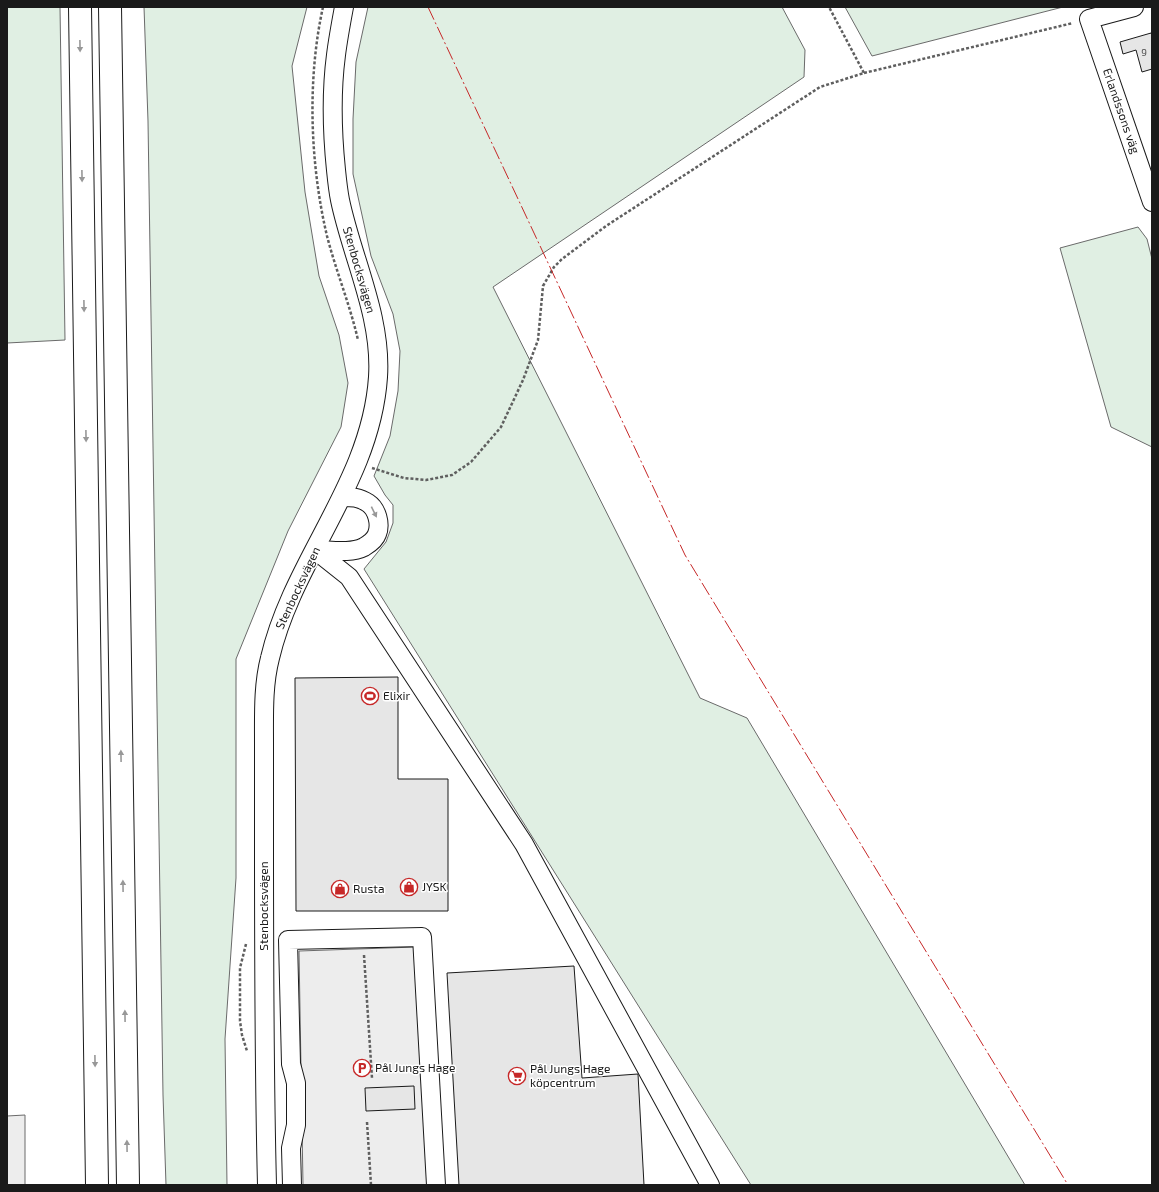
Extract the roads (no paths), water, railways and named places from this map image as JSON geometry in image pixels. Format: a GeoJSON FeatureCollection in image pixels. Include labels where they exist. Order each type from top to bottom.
{"type":"FeatureCollection","features":[{"type":"Feature","properties":{"kind":"highway"},"geometry":{"type":"LineString","coordinates":[[80,7],[97,1185]]}},
{"type":"Feature","properties":{"kind":"highway"},"geometry":{"type":"LineString","coordinates":[[110,7],[128,1185]]}},
{"type":"Feature","properties":{"kind":"street","name":"Stenbocksvägen"},"geometry":{"type":"LineString","coordinates":[[267,1185],[265,1104],[265,688],[269,660],[276,634],[288,604],[357,464],[370,427],[378,375],[378,348],[373,318],[339,197],[333,143],[333,84],[336,54],[344,7]]}},
{"type":"Feature","properties":{"kind":"street"},"geometry":{"type":"LineString","coordinates":[[1087,13],[1134,7]]}},
{"type":"Feature","properties":{"kind":"street","name":"Erlandssons väg"},"geometry":{"type":"LineString","coordinates":[[1087,13],[1152,202]]}},
{"type":"Feature","properties":{"kind":"street"},"geometry":{"type":"LineString","coordinates":[[315,550],[351,550],[363,547],[372,542],[377,534],[378,523],[376,513],[370,504],[358,498],[342,496]]}},
{"type":"Feature","properties":{"kind":"street"},"geometry":{"type":"LineString","coordinates":[[315,550],[349,577],[524,844],[710,1185]]}},
{"type":"Feature","properties":{"kind":"street"},"geometry":{"type":"LineString","coordinates":[[292,1185],[291,1148],[296,1125],[296,1083],[291,1064],[288,940],[422,937],[436,1185]]}},
{"type":"Feature","properties":{"kind":"street"},"geometry":{"type":"LineString","coordinates":[[265,1104],[296,1103]]}},
{"type":"Feature","properties":{"kind":"place","name":"Elixir"},"geometry":{"type":"Point","coordinates":[370,696]}},
{"type":"Feature","properties":{"kind":"place","name":"JYSK"},"geometry":{"type":"Point","coordinates":[409,887]}},
{"type":"Feature","properties":{"kind":"place","name":"Rusta"},"geometry":{"type":"Point","coordinates":[340,889]}},
{"type":"Feature","properties":{"kind":"place","name":"Pål Jungs Hage"},"geometry":{"type":"Point","coordinates":[362,1068]}},
{"type":"Feature","properties":{"kind":"place","name":"Pål Jungs Hage köpcentrum"},"geometry":{"type":"Point","coordinates":[517,1076]}}]}
